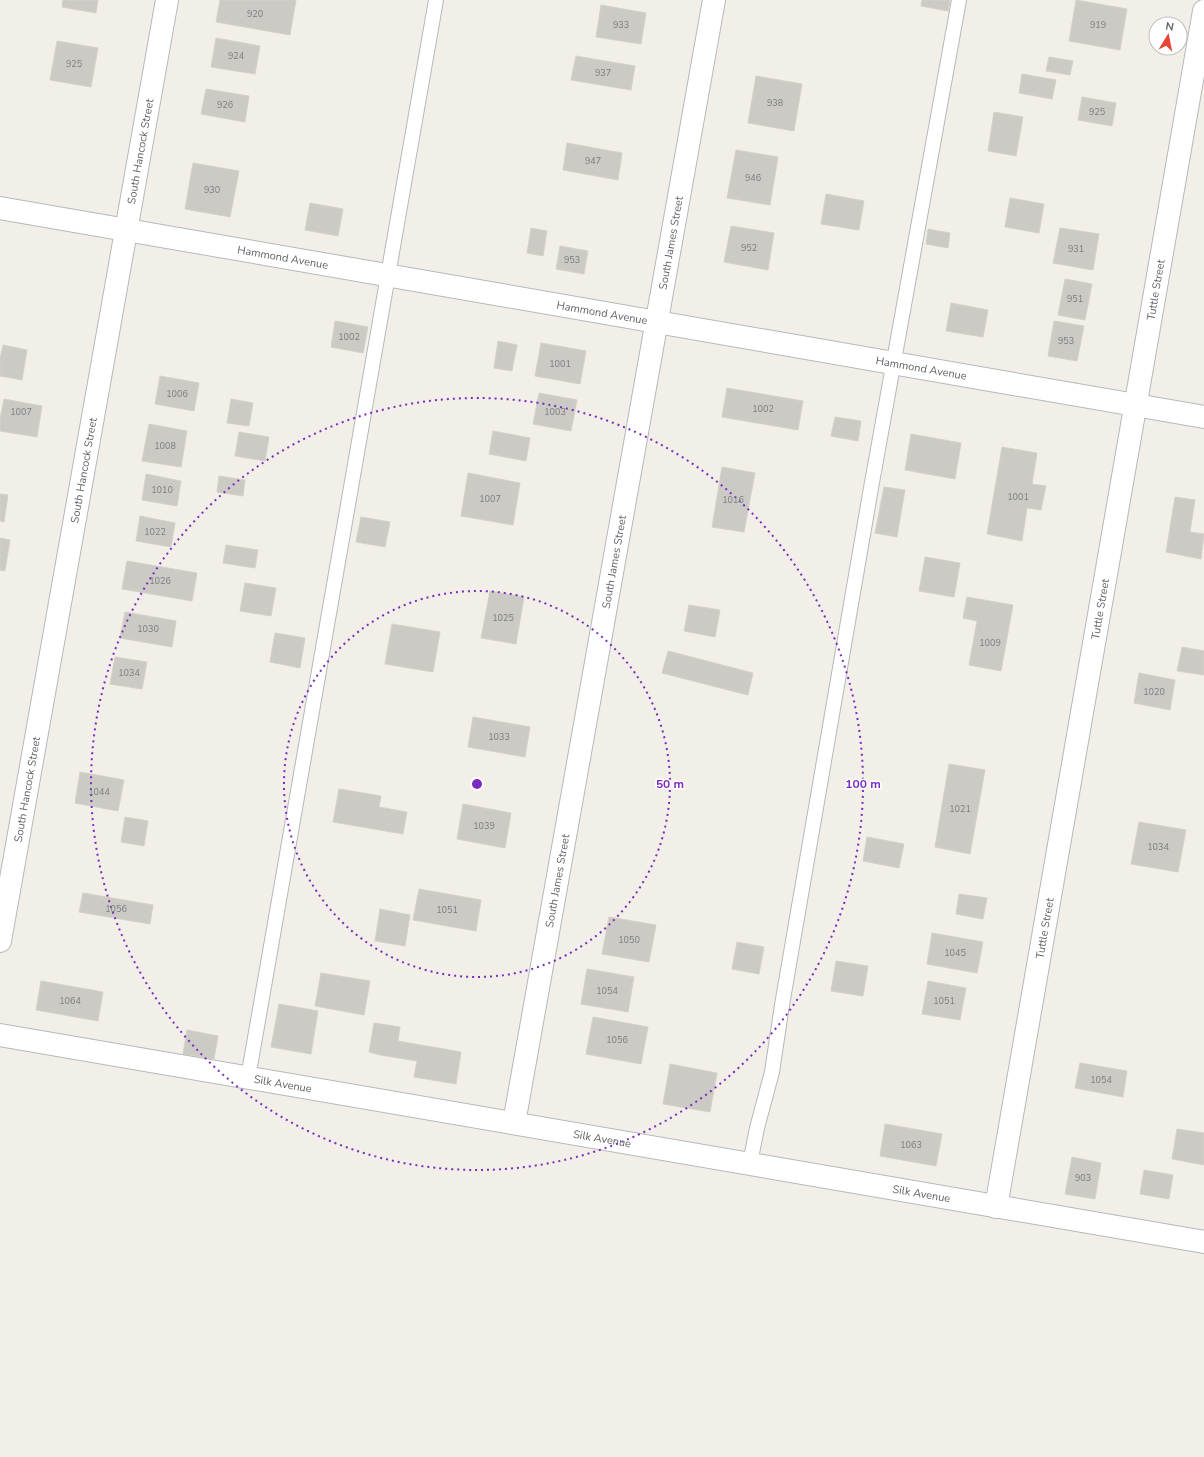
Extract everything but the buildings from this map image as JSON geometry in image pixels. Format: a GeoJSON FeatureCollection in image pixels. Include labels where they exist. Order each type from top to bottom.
{"type":"FeatureCollection","features":[{"type":"Feature","properties":{"kind":"street","name":"South Hancock Street"},"geometry":{"type":"LineString","coordinates":[[0,941],[166,0]]}},
{"type":"Feature","properties":{"kind":"street","name":"South James Street"},"geometry":{"type":"LineString","coordinates":[[514,1123],[714,0]]}},
{"type":"Feature","properties":{"kind":"street","name":"Tuttle Street"},"geometry":{"type":"LineString","coordinates":[[996,1207],[1204,11]]}},
{"type":"Feature","properties":{"kind":"street","name":"Hammond Avenue"},"geometry":{"type":"LineString","coordinates":[[0,208],[1204,417]]}},
{"type":"Feature","properties":{"kind":"street","name":"Silk Avenue"},"geometry":{"type":"LineString","coordinates":[[0,1035],[1204,1242]]}},
{"type":"Feature","properties":{"kind":"lane"},"geometry":{"type":"LineString","coordinates":[[248,1078],[436,0]]}},
{"type":"Feature","properties":{"kind":"lane"},"geometry":{"type":"LineString","coordinates":[[750,1163],[757,1128],[772,1072],[783,999],[959,0]]}}]}
